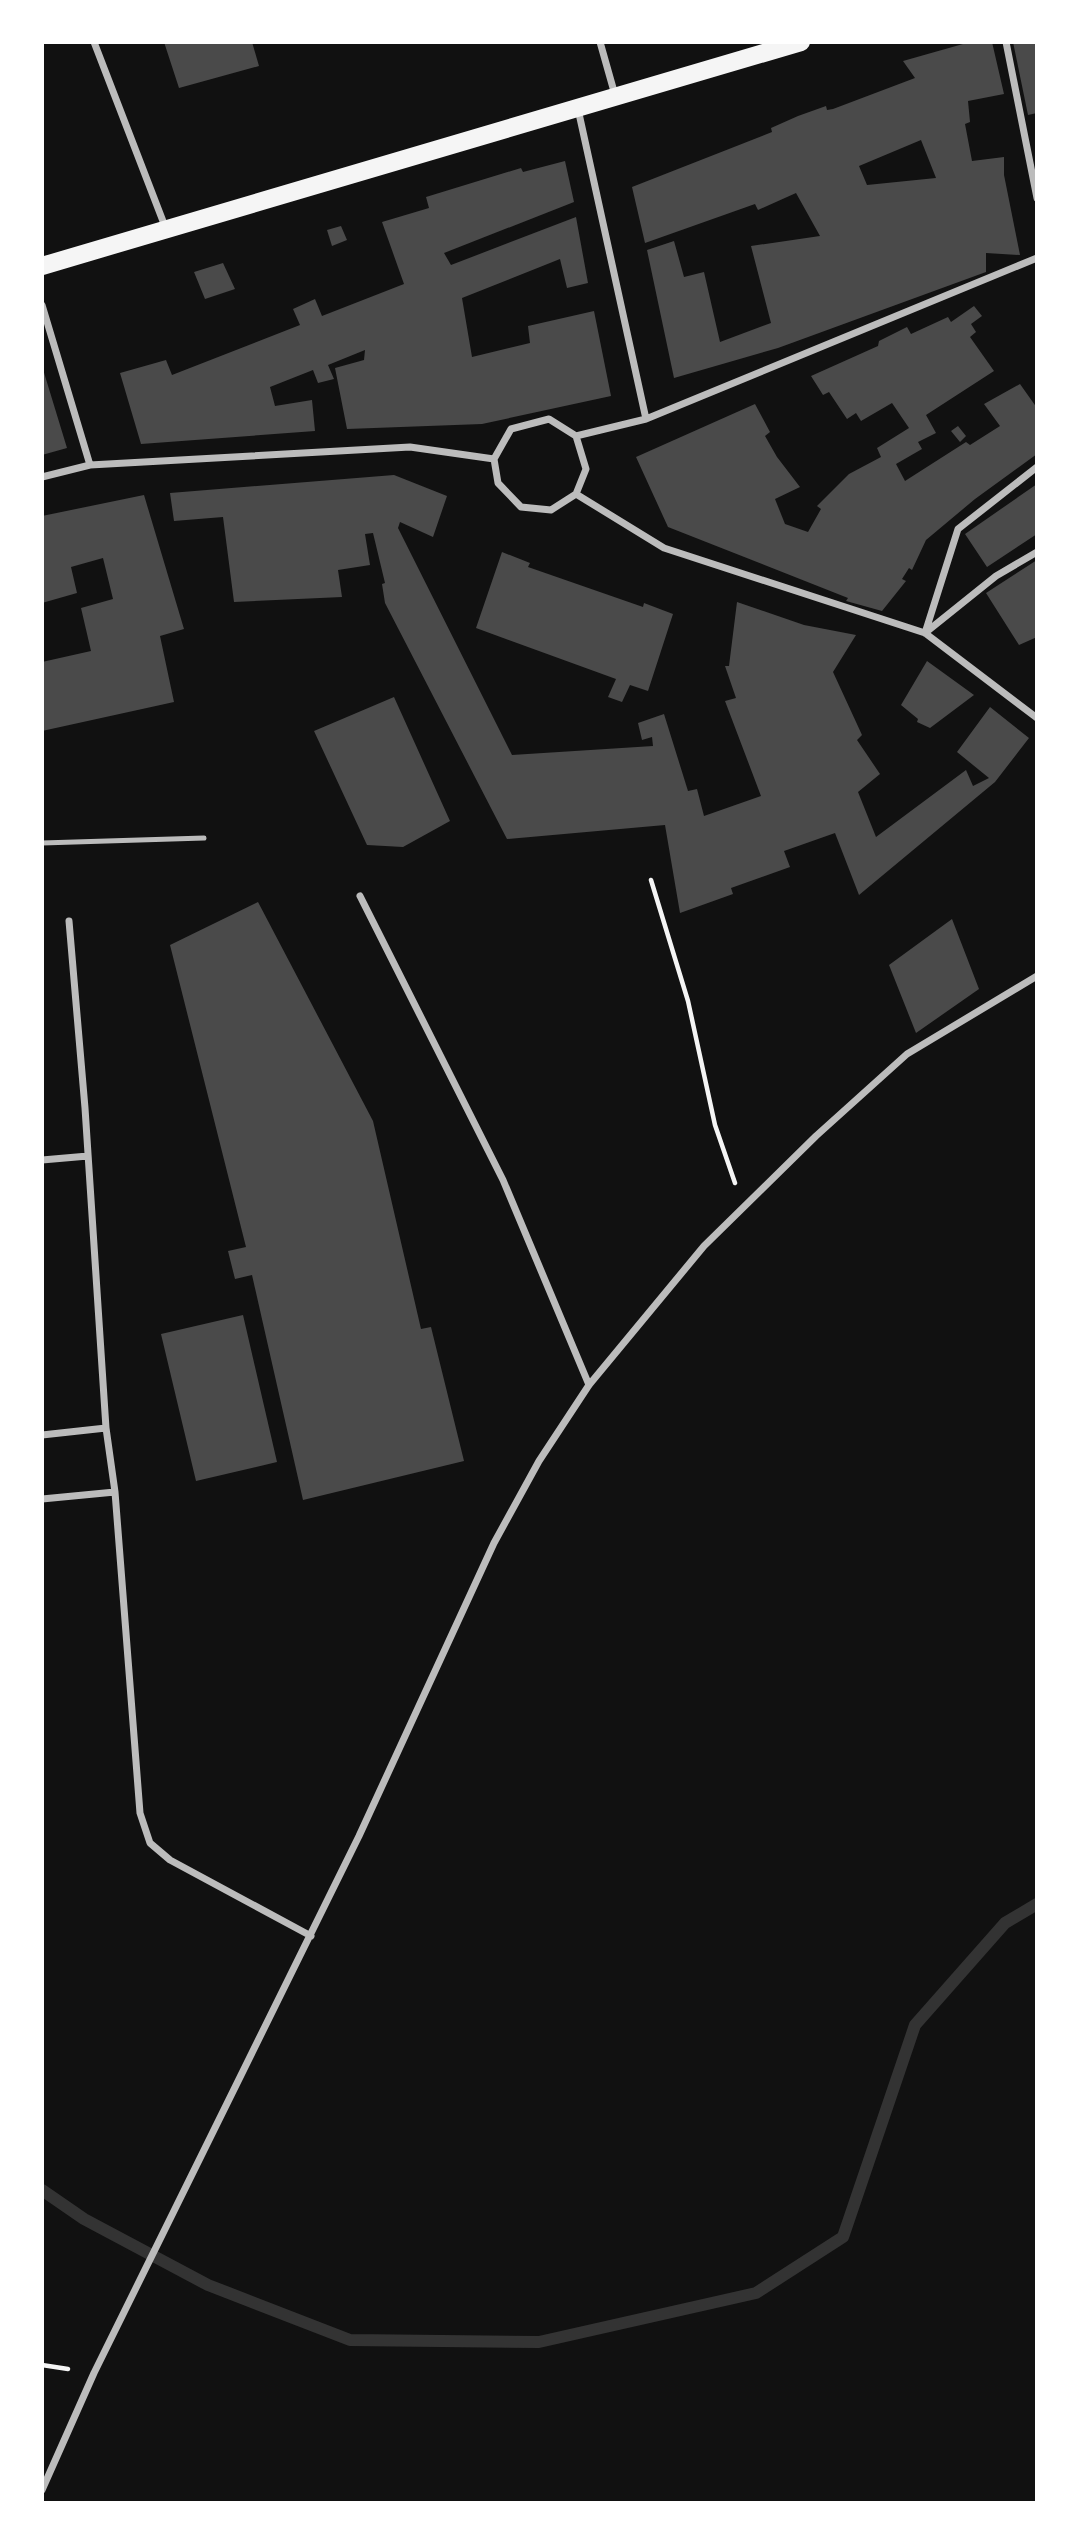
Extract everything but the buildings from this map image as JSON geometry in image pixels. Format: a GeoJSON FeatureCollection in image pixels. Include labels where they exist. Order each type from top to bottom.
{"type":"FeatureCollection","features":[{"type":"Feature","properties":{"kind":"main road"},"geometry":{"type":"LineString","coordinates":[[42,267],[801,42]]}},
{"type":"Feature","properties":{"kind":"street"},"geometry":{"type":"LineString","coordinates":[[94,42],[166,230]]}},
{"type":"Feature","properties":{"kind":"street"},"geometry":{"type":"LineString","coordinates":[[600,42],[615,95]]}},
{"type":"Feature","properties":{"kind":"street"},"geometry":{"type":"LineString","coordinates":[[1006,42],[1037,198]]}},
{"type":"Feature","properties":{"kind":"street"},"geometry":{"type":"LineString","coordinates":[[578,109],[646,419]]}},
{"type":"Feature","properties":{"kind":"street"},"geometry":{"type":"LineString","coordinates":[[576,436],[646,419],[1037,258]]}},
{"type":"Feature","properties":{"kind":"street"},"geometry":{"type":"LineString","coordinates":[[42,305],[90,465]]}},
{"type":"Feature","properties":{"kind":"street"},"geometry":{"type":"LineString","coordinates":[[549,419],[576,436],[586,469],[576,494],[551,510],[521,506],[498,483],[494,459],[511,429],[549,419]]}},
{"type":"Feature","properties":{"kind":"street"},"geometry":{"type":"LineString","coordinates":[[42,477],[90,465],[410,447],[494,459]]}},
{"type":"Feature","properties":{"kind":"street"},"geometry":{"type":"LineString","coordinates":[[925,633],[958,529],[1037,467]]}},
{"type":"Feature","properties":{"kind":"street"},"geometry":{"type":"LineString","coordinates":[[576,494],[664,548],[925,633],[1037,718]]}},
{"type":"Feature","properties":{"kind":"street"},"geometry":{"type":"LineString","coordinates":[[925,633],[996,576],[1037,552]]}},
{"type":"Feature","properties":{"kind":"street"},"geometry":{"type":"LineString","coordinates":[[360,896],[503,1180],[589,1385]]}},
{"type":"Feature","properties":{"kind":"street"},"geometry":{"type":"LineString","coordinates":[[69,922],[106,1428],[115,1492],[140,1813],[150,1843],[170,1860],[311,1936]]}},
{"type":"Feature","properties":{"kind":"street"},"geometry":{"type":"LineString","coordinates":[[42,2490],[164,2227],[311,1936],[494,1543],[539,1461],[589,1385],[704,1245],[816,1136],[908,1054],[1037,976]]}},
{"type":"Feature","properties":{"kind":"street"},"geometry":{"type":"LineString","coordinates":[[42,1160],[88,1156]]}},
{"type":"Feature","properties":{"kind":"street"},"geometry":{"type":"LineString","coordinates":[[42,1435],[106,1428]]}},
{"type":"Feature","properties":{"kind":"street"},"geometry":{"type":"LineString","coordinates":[[42,1499],[115,1492]]}},
{"type":"Feature","properties":{"kind":"lane"},"geometry":{"type":"LineString","coordinates":[[42,843],[204,838]]}},
{"type":"Feature","properties":{"kind":"path"},"geometry":{"type":"LineString","coordinates":[[650,880],[688,1001],[715,1125],[744,1207]]}},
{"type":"Feature","properties":{"kind":"waterway"},"geometry":{"type":"LineString","coordinates":[[42,2190],[84,2219],[208,2285],[350,2340],[539,2342],[756,2293],[843,2237],[915,2025],[1005,1923],[1037,1904]]}}]}
